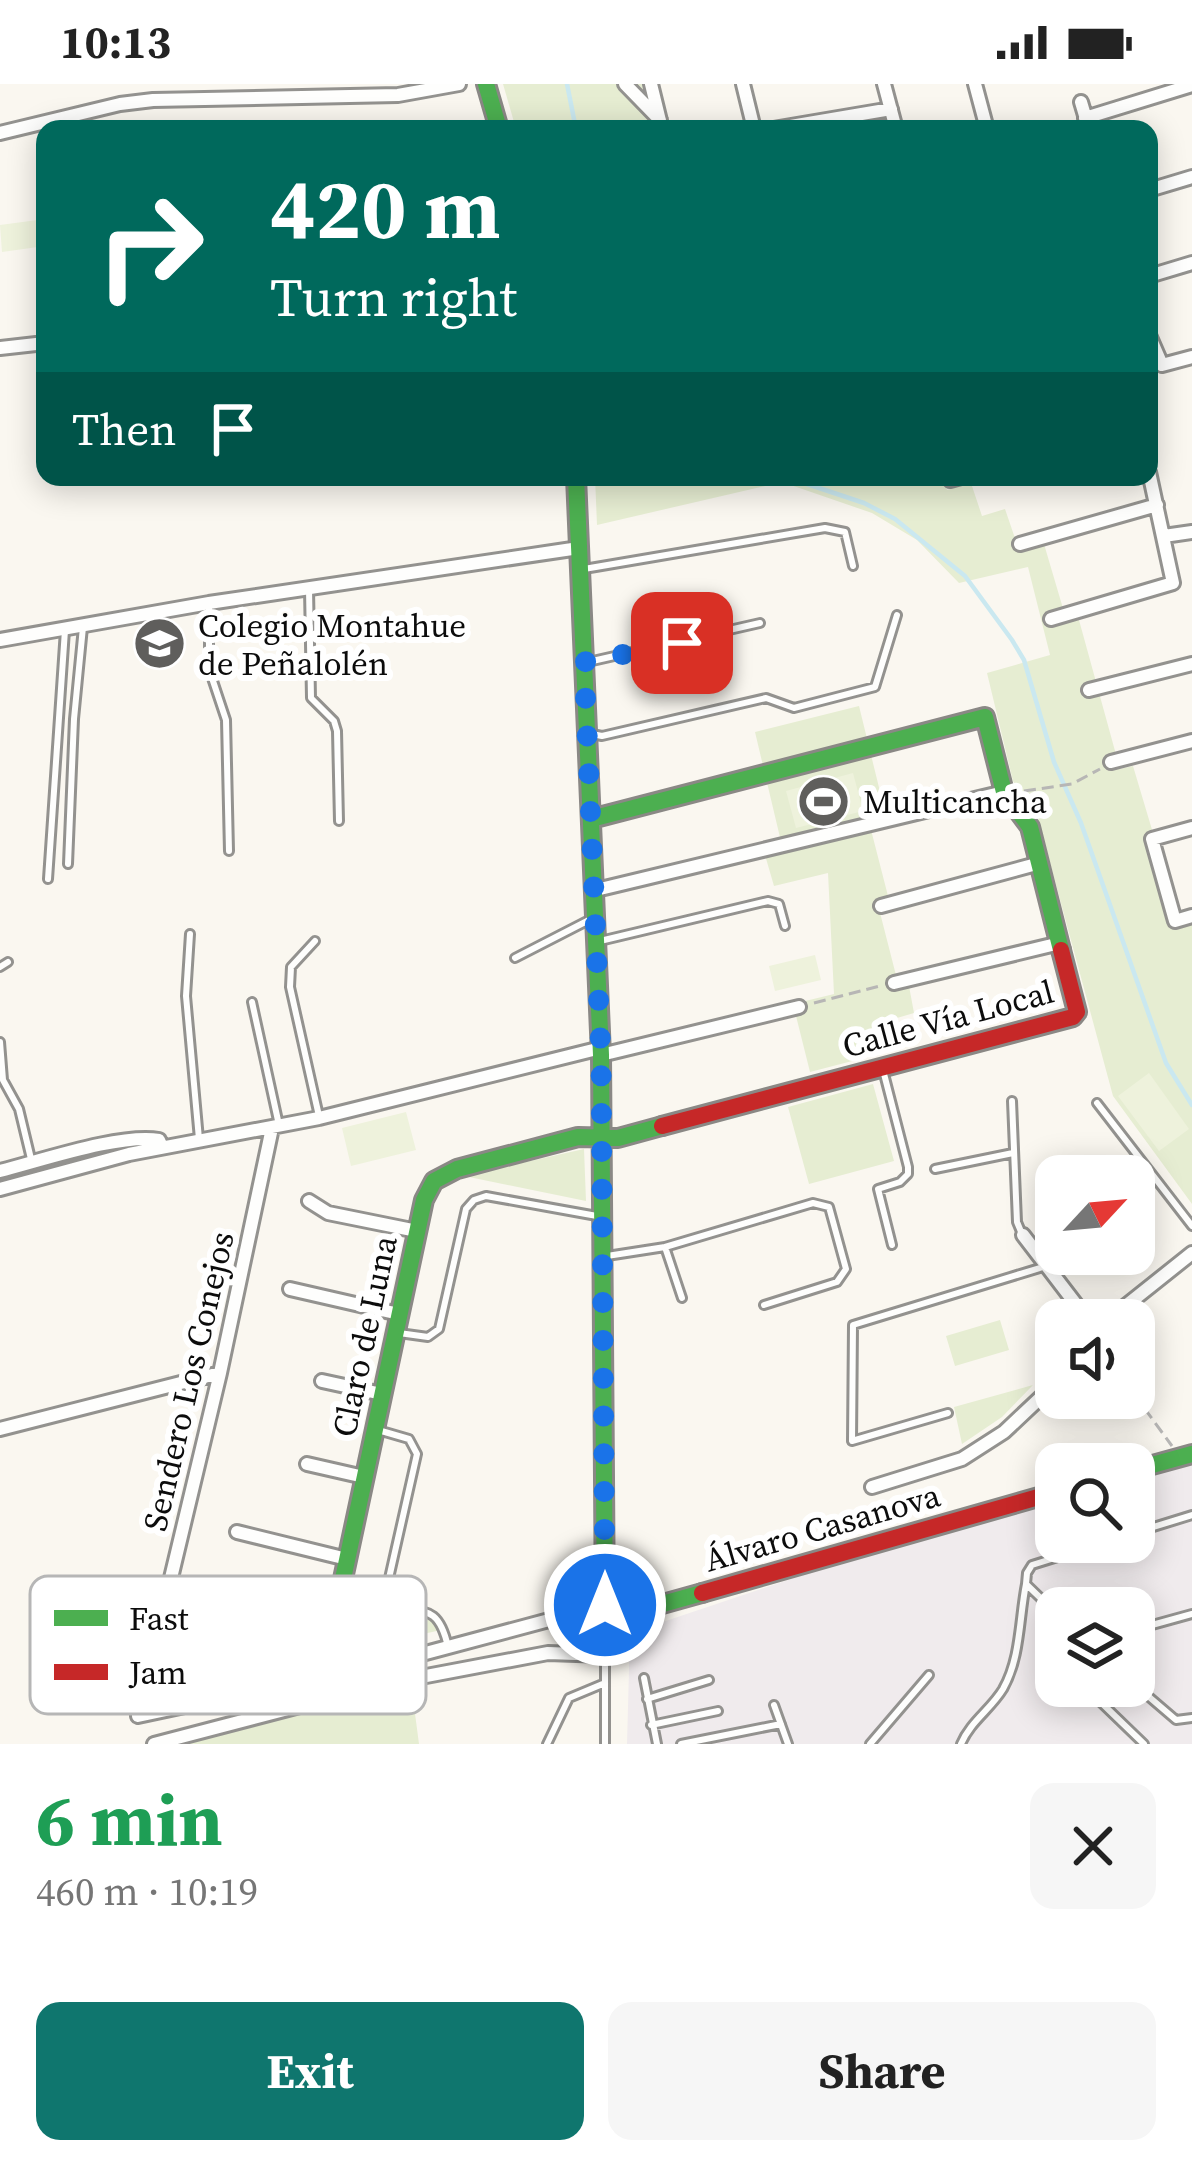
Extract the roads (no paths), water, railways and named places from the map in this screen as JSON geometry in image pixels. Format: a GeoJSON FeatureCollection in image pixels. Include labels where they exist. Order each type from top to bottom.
{"type":"FeatureCollection","features":[{"type":"Feature","properties":{"kind":"street"},"geometry":{"type":"LineString","coordinates":[[56,120],[153,100],[398,95],[459,84]]}},
{"type":"Feature","properties":{"kind":"street"},"geometry":{"type":"LineString","coordinates":[[486,84],[496,120]]}},
{"type":"Feature","properties":{"kind":"street"},"geometry":{"type":"LineString","coordinates":[[626,84],[657,120]]}},
{"type":"Feature","properties":{"kind":"street"},"geometry":{"type":"LineString","coordinates":[[651,84],[660,120]]}},
{"type":"Feature","properties":{"kind":"street"},"geometry":{"type":"LineString","coordinates":[[743,84],[752,120]]}},
{"type":"Feature","properties":{"kind":"street"},"geometry":{"type":"LineString","coordinates":[[884,84],[894,120]]}},
{"type":"Feature","properties":{"kind":"street"},"geometry":{"type":"LineString","coordinates":[[975,84],[985,120]]}},
{"type":"Feature","properties":{"kind":"street"},"geometry":{"type":"LineString","coordinates":[[1098,120],[1192,85]]}},
{"type":"Feature","properties":{"kind":"street"},"geometry":{"type":"LineString","coordinates":[[1081,102],[1086,120]]}},
{"type":"Feature","properties":{"kind":"street"},"geometry":{"type":"LineString","coordinates":[[826,120],[891,109]]}},
{"type":"Feature","properties":{"kind":"street"},"geometry":{"type":"LineString","coordinates":[[0,134],[36,125]]}},
{"type":"Feature","properties":{"kind":"street"},"geometry":{"type":"LineString","coordinates":[[1158,187],[1192,177]]}},
{"type":"Feature","properties":{"kind":"street"},"geometry":{"type":"LineString","coordinates":[[1158,273],[1192,263]]}},
{"type":"Feature","properties":{"kind":"street"},"geometry":{"type":"LineString","coordinates":[[0,348],[36,344]]}},
{"type":"Feature","properties":{"kind":"street"},"geometry":{"type":"LineString","coordinates":[[1158,356],[1162,365],[1192,357]]}},
{"type":"Feature","properties":{"kind":"street"},"geometry":{"type":"LineString","coordinates":[[577,486],[601,1052],[605,1613]]}},
{"type":"Feature","properties":{"kind":"street"},"geometry":{"type":"LineString","coordinates":[[1051,619],[1173,583],[1152,486]]}},
{"type":"Feature","properties":{"kind":"street"},"geometry":{"type":"LineString","coordinates":[[1020,544],[1157,505]]}},
{"type":"Feature","properties":{"kind":"street"},"geometry":{"type":"LineString","coordinates":[[1164,536],[1192,532]]}},
{"type":"Feature","properties":{"kind":"street"},"geometry":{"type":"LineString","coordinates":[[0,640],[579,548]]}},
{"type":"Feature","properties":{"kind":"street"},"geometry":{"type":"LineString","coordinates":[[1089,690],[1192,664]]}},
{"type":"Feature","properties":{"kind":"street","name":"Calle Vía Local"},"geometry":{"type":"LineString","coordinates":[[591,819],[985,717],[1004,792],[1030,827],[1077,1012],[1073,1018],[618,1138],[601,1138]]}},
{"type":"Feature","properties":{"kind":"street"},"geometry":{"type":"LineString","coordinates":[[1112,762],[1192,741]]}},
{"type":"Feature","properties":{"kind":"street"},"geometry":{"type":"LineString","coordinates":[[596,890],[1004,792]]}},
{"type":"Feature","properties":{"kind":"street"},"geometry":{"type":"LineString","coordinates":[[1192,828],[1152,839],[1175,921],[1192,916]]}},
{"type":"Feature","properties":{"kind":"street"},"geometry":{"type":"LineString","coordinates":[[881,906],[1040,863]]}},
{"type":"Feature","properties":{"kind":"street"},"geometry":{"type":"LineString","coordinates":[[894,983],[1060,943]]}},
{"type":"Feature","properties":{"kind":"street"},"geometry":{"type":"LineString","coordinates":[[0,1189],[162,1148],[319,1118],[799,1007]]}},
{"type":"Feature","properties":{"kind":"street","name":"Sendero Los Conejos"},"geometry":{"type":"LineString","coordinates":[[171,1576],[276,1126]]}},
{"type":"Feature","properties":{"kind":"street","name":"Claro de Luna"},"geometry":{"type":"LineString","coordinates":[[343,1576],[426,1193],[449,1171],[578,1137],[601,1138]]}},
{"type":"Feature","properties":{"kind":"street"},"geometry":{"type":"LineString","coordinates":[[0,1171],[128,1140],[152,1138],[162,1148]]}},
{"type":"Feature","properties":{"kind":"street"},"geometry":{"type":"LineString","coordinates":[[309,1201],[328,1214],[417,1231]]}},
{"type":"Feature","properties":{"kind":"street"},"geometry":{"type":"LineString","coordinates":[[1022,1235],[1035,1255]]}},
{"type":"Feature","properties":{"kind":"street"},"geometry":{"type":"LineString","coordinates":[[1134,1299],[1192,1253]]}},
{"type":"Feature","properties":{"kind":"street"},"geometry":{"type":"LineString","coordinates":[[1050,1275],[1070,1299]]}},
{"type":"Feature","properties":{"kind":"street"},"geometry":{"type":"LineString","coordinates":[[290,1289],[399,1314]]}},
{"type":"Feature","properties":{"kind":"street"},"geometry":{"type":"LineString","coordinates":[[0,1430],[220,1373]]}},
{"type":"Feature","properties":{"kind":"street"},"geometry":{"type":"LineString","coordinates":[[322,1381],[382,1394]]}},
{"type":"Feature","properties":{"kind":"street"},"geometry":{"type":"LineString","coordinates":[[872,1486],[962,1460],[1004,1432],[1035,1403]]}},
{"type":"Feature","properties":{"kind":"street"},"geometry":{"type":"LineString","coordinates":[[1155,1464],[1185,1456]]}},
{"type":"Feature","properties":{"kind":"street"},"geometry":{"type":"LineString","coordinates":[[307,1464],[364,1477]]}},
{"type":"Feature","properties":{"kind":"street","name":"Álvaro Casanova"},"geometry":{"type":"LineString","coordinates":[[426,1653],[605,1613],[1035,1498]]}},
{"type":"Feature","properties":{"kind":"street"},"geometry":{"type":"LineString","coordinates":[[237,1532],[347,1559]]}},
{"type":"Feature","properties":{"kind":"street"},"geometry":{"type":"LineString","coordinates":[[426,1676],[548,1653],[605,1655]]}},
{"type":"Feature","properties":{"kind":"street","name":"Álvaro Casanova"},"geometry":{"type":"LineString","coordinates":[[138,1716],[147,1714]]}},
{"type":"Feature","properties":{"kind":"street"},"geometry":{"type":"LineString","coordinates":[[154,1744],[269,1714]]}},
{"type":"Feature","properties":{"kind":"lane"},"geometry":{"type":"LineString","coordinates":[[580,570],[825,528],[845,532],[854,566]]}},
{"type":"Feature","properties":{"kind":"lane"},"geometry":{"type":"LineString","coordinates":[[309,589],[311,698],[337,731],[339,821]]}},
{"type":"Feature","properties":{"kind":"lane"},"geometry":{"type":"LineString","coordinates":[[209,604],[209,669],[226,720],[230,851]]}},
{"type":"Feature","properties":{"kind":"lane"},"geometry":{"type":"LineString","coordinates":[[587,733],[602,736],[766,698],[794,708],[875,687],[897,615]]}},
{"type":"Feature","properties":{"kind":"lane"},"geometry":{"type":"LineString","coordinates":[[584,662],[760,623]]}},
{"type":"Feature","properties":{"kind":"lane"},"geometry":{"type":"LineString","coordinates":[[68,864],[83,626]]}},
{"type":"Feature","properties":{"kind":"lane"},"geometry":{"type":"LineString","coordinates":[[48,879],[65,630]]}},
{"type":"Feature","properties":{"kind":"lane"},"geometry":{"type":"LineString","coordinates":[[597,941],[768,901],[779,904],[785,926]]}},
{"type":"Feature","properties":{"kind":"lane"},"geometry":{"type":"LineString","coordinates":[[515,958],[596,917]]}},
{"type":"Feature","properties":{"kind":"lane"},"geometry":{"type":"LineString","coordinates":[[190,934],[186,995],[199,1143]]}},
{"type":"Feature","properties":{"kind":"lane"},"geometry":{"type":"LineString","coordinates":[[315,941],[291,968],[290,987],[319,1118]]}},
{"type":"Feature","properties":{"kind":"lane"},"geometry":{"type":"LineString","coordinates":[[252,1002],[276,1126]]}},
{"type":"Feature","properties":{"kind":"lane"},"geometry":{"type":"LineString","coordinates":[[0,1042],[3,1080],[19,1109],[32,1163]]}},
{"type":"Feature","properties":{"kind":"lane"},"geometry":{"type":"LineString","coordinates":[[882,1067],[908,1167],[900,1182],[878,1189],[892,1245]]}},
{"type":"Feature","properties":{"kind":"lane"},"geometry":{"type":"LineString","coordinates":[[1012,1100],[1022,1235]]}},
{"type":"Feature","properties":{"kind":"lane"},"geometry":{"type":"LineString","coordinates":[[1097,1103],[1192,1226]]}},
{"type":"Feature","properties":{"kind":"lane"},"geometry":{"type":"LineString","coordinates":[[935,1169],[1013,1153]]}},
{"type":"Feature","properties":{"kind":"lane"},"geometry":{"type":"LineString","coordinates":[[395,1333],[428,1337],[439,1329],[466,1209],[474,1200],[493,1196],[603,1217]]}},
{"type":"Feature","properties":{"kind":"lane"},"geometry":{"type":"LineString","coordinates":[[604,1256],[665,1247],[813,1203],[829,1207],[846,1269],[842,1276],[837,1282],[764,1305]]}},
{"type":"Feature","properties":{"kind":"lane"},"geometry":{"type":"LineString","coordinates":[[665,1247],[682,1298]]}},
{"type":"Feature","properties":{"kind":"lane"},"geometry":{"type":"LineString","coordinates":[[947,1413],[852,1441],[854,1325],[1035,1269]]}},
{"type":"Feature","properties":{"kind":"lane"},"geometry":{"type":"LineString","coordinates":[[375,1430],[409,1438],[417,1454],[390,1576]]}},
{"type":"Feature","properties":{"kind":"lane"},"geometry":{"type":"LineString","coordinates":[[1155,1526],[1192,1515]]}},
{"type":"Feature","properties":{"kind":"lane"},"geometry":{"type":"LineString","coordinates":[[962,1744],[1002,1690],[1017,1656],[1027,1573],[1039,1563]]}},
{"type":"Feature","properties":{"kind":"lane"},"geometry":{"type":"LineString","coordinates":[[1027,1584],[1035,1592]]}},
{"type":"Feature","properties":{"kind":"lane"},"geometry":{"type":"LineString","coordinates":[[426,1613],[443,1625],[448,1648]]}},
{"type":"Feature","properties":{"kind":"lane"},"geometry":{"type":"LineString","coordinates":[[605,1613],[605,1744]]}},
{"type":"Feature","properties":{"kind":"lane"},"geometry":{"type":"LineString","coordinates":[[1155,1624],[1192,1614]]}},
{"type":"Feature","properties":{"kind":"lane"},"geometry":{"type":"LineString","coordinates":[[870,1744],[929,1675]]}},
{"type":"Feature","properties":{"kind":"lane"},"geometry":{"type":"LineString","coordinates":[[644,1678],[657,1744]]}},
{"type":"Feature","properties":{"kind":"lane"},"geometry":{"type":"LineString","coordinates":[[647,1699],[709,1680]]}},
{"type":"Feature","properties":{"kind":"lane"},"geometry":{"type":"LineString","coordinates":[[547,1744],[569,1698],[605,1684]]}},
{"type":"Feature","properties":{"kind":"lane"},"geometry":{"type":"LineString","coordinates":[[1155,1702],[1176,1720],[1192,1718]]}},
{"type":"Feature","properties":{"kind":"lane"},"geometry":{"type":"LineString","coordinates":[[774,1705],[788,1744]]}},
{"type":"Feature","properties":{"kind":"lane"},"geometry":{"type":"LineString","coordinates":[[1106,1707],[1144,1744]]}},
{"type":"Feature","properties":{"kind":"lane"},"geometry":{"type":"LineString","coordinates":[[651,1725],[718,1711]]}},
{"type":"Feature","properties":{"kind":"lane"},"geometry":{"type":"LineString","coordinates":[[681,1744],[781,1724]]}},
{"type":"Feature","properties":{"kind":"waterway"},"geometry":{"type":"LineString","coordinates":[[567,84],[574,120]]}},
{"type":"Feature","properties":{"kind":"waterway"},"geometry":{"type":"LineString","coordinates":[[813,486],[895,519],[965,576],[1012,640],[1024,660],[1054,762],[1081,823],[1166,1063],[1192,1105]]}},
{"type":"Feature","properties":{"kind":"place","name":"Colegio Montahue de Peñalolén"},"geometry":{"type":"Point","coordinates":[159,644]}},
{"type":"Feature","properties":{"kind":"place","name":"Multicancha"},"geometry":{"type":"Point","coordinates":[824,801]}}]}
